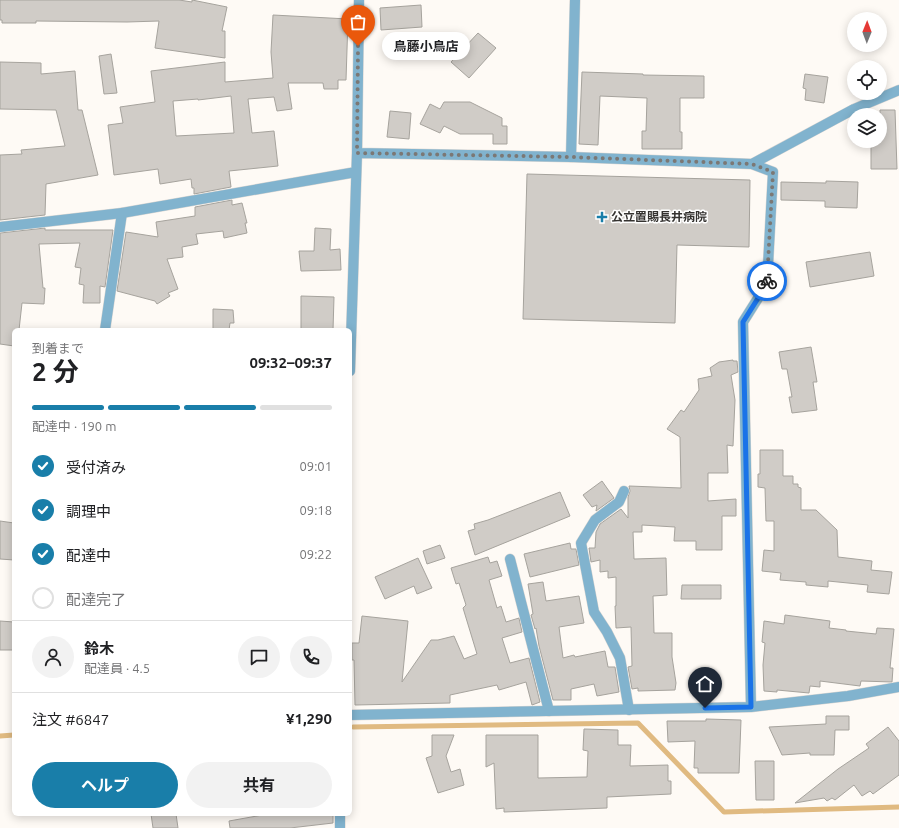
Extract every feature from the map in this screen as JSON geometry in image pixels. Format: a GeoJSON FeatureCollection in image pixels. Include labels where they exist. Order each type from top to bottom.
{"type":"FeatureCollection","features":[{"type":"Feature","properties":{"kind":"street"},"geometry":{"type":"LineString","coordinates":[[351,328],[357,153],[359,0]]}},
{"type":"Feature","properties":{"kind":"street"},"geometry":{"type":"LineString","coordinates":[[571,157],[575,0]]}},
{"type":"Feature","properties":{"kind":"street"},"geometry":{"type":"LineString","coordinates":[[752,164],[854,109],[899,90]]}},
{"type":"Feature","properties":{"kind":"street"},"geometry":{"type":"LineString","coordinates":[[357,153],[571,157],[752,164],[773,172],[767,284],[743,322],[751,707]]}},
{"type":"Feature","properties":{"kind":"street"},"geometry":{"type":"LineString","coordinates":[[0,227],[122,213],[356,172]]}},
{"type":"Feature","properties":{"kind":"street"},"geometry":{"type":"LineString","coordinates":[[105,328],[122,213]]}},
{"type":"Feature","properties":{"kind":"street"},"geometry":{"type":"LineString","coordinates":[[624,491],[619,502],[596,520],[581,543],[594,612],[607,632],[620,658],[628,710]]}},
{"type":"Feature","properties":{"kind":"street"},"geometry":{"type":"LineString","coordinates":[[510,559],[549,712]]}},
{"type":"Feature","properties":{"kind":"street"},"geometry":{"type":"LineString","coordinates":[[352,715],[751,707],[848,696],[899,687]]}},
{"type":"Feature","properties":{"kind":"street"},"geometry":{"type":"LineString","coordinates":[[340,816],[340,828]]}},
{"type":"Feature","properties":{"kind":"building"},"geometry":{"type":"Polygon","coordinates":[[[0,0],[179,0],[192,2],[192,0],[227,7],[222,31],[225,31],[225,58],[155,48],[159,21],[36,21],[36,23],[2,23],[2,20],[0,20],[0,0]]]}},
{"type":"Feature","properties":{"kind":"building"},"geometry":{"type":"Polygon","coordinates":[[[421,5],[422,27],[381,30],[380,8],[421,5]]]}},
{"type":"Feature","properties":{"kind":"building"},"geometry":{"type":"Polygon","coordinates":[[[273,15],[348,19],[346,80],[338,80],[338,89],[324,89],[323,83],[288,83],[292,109],[277,111],[274,97],[248,99],[252,133],[274,131],[278,166],[229,171],[231,187],[194,194],[191,179],[160,184],[158,169],[114,175],[108,125],[123,123],[120,107],[155,102],[151,71],[225,62],[225,82],[273,78],[271,52],[273,15]],[[231,96],[173,101],[176,136],[234,133],[231,96]]]}},
{"type":"Feature","properties":{"kind":"building"},"geometry":{"type":"Polygon","coordinates":[[[478,33],[496,48],[469,78],[451,62],[478,33]]]}},
{"type":"Feature","properties":{"kind":"building"},"geometry":{"type":"Polygon","coordinates":[[[111,54],[117,93],[104,94],[99,56],[111,54]]]}},
{"type":"Feature","properties":{"kind":"building"},"geometry":{"type":"Polygon","coordinates":[[[0,62],[41,63],[41,74],[75,71],[78,110],[82,110],[98,175],[46,184],[45,215],[0,220],[0,155],[22,154],[21,150],[65,146],[56,110],[0,109],[0,62]]]}},
{"type":"Feature","properties":{"kind":"building"},"geometry":{"type":"Polygon","coordinates":[[[582,72],[704,76],[704,98],[680,98],[680,132],[682,132],[682,149],[642,149],[642,131],[646,131],[647,98],[600,96],[598,145],[579,144],[582,72]]]}},
{"type":"Feature","properties":{"kind":"building"},"geometry":{"type":"Polygon","coordinates":[[[805,74],[828,77],[824,103],[805,100],[806,89],[803,88],[805,74]]]}},
{"type":"Feature","properties":{"kind":"building"},"geometry":{"type":"Polygon","coordinates":[[[444,102],[470,102],[502,118],[502,126],[507,126],[507,144],[493,144],[493,134],[460,134],[444,126],[440,133],[420,124],[430,104],[440,109],[444,102]]]}},
{"type":"Feature","properties":{"kind":"building"},"geometry":{"type":"Polygon","coordinates":[[[887,110],[895,110],[897,169],[871,169],[871,148],[887,148],[887,110]]]}},
{"type":"Feature","properties":{"kind":"building"},"geometry":{"type":"Polygon","coordinates":[[[390,111],[411,113],[409,139],[387,137],[390,111]]]}},
{"type":"Feature","properties":{"kind":"building"},"geometry":{"type":"Polygon","coordinates":[[[527,174],[750,180],[749,247],[677,245],[675,323],[523,319],[527,174]]]}},
{"type":"Feature","properties":{"kind":"building"},"geometry":{"type":"Polygon","coordinates":[[[826,181],[858,182],[857,208],[825,207],[825,201],[781,200],[781,182],[826,183],[826,181]]]}},
{"type":"Feature","properties":{"kind":"building"},"geometry":{"type":"Polygon","coordinates":[[[232,200],[232,205],[242,203],[247,223],[245,223],[247,233],[224,238],[223,231],[196,234],[198,244],[182,247],[183,257],[167,259],[178,289],[168,293],[170,296],[157,304],[155,301],[117,291],[126,232],[158,237],[156,222],[195,216],[195,207],[232,200]]]}},
{"type":"Feature","properties":{"kind":"building"},"geometry":{"type":"Polygon","coordinates":[[[45,228],[45,230],[113,230],[105,287],[100,286],[100,303],[83,303],[84,285],[79,284],[81,268],[75,267],[80,243],[39,244],[43,288],[45,288],[44,304],[22,303],[19,328],[12,328],[12,346],[0,344],[0,233],[45,228]]]}},
{"type":"Feature","properties":{"kind":"building"},"geometry":{"type":"Polygon","coordinates":[[[315,228],[331,229],[330,250],[340,249],[341,270],[301,271],[299,251],[314,251],[315,228]]]}},
{"type":"Feature","properties":{"kind":"building"},"geometry":{"type":"Polygon","coordinates":[[[870,252],[874,276],[810,287],[806,262],[870,252]]]}},
{"type":"Feature","properties":{"kind":"building"},"geometry":{"type":"Polygon","coordinates":[[[301,296],[334,297],[333,328],[301,328],[301,296]]]}},
{"type":"Feature","properties":{"kind":"building"},"geometry":{"type":"Polygon","coordinates":[[[213,309],[233,310],[234,323],[230,323],[229,328],[213,328],[213,309]]]}},
{"type":"Feature","properties":{"kind":"building"},"geometry":{"type":"Polygon","coordinates":[[[811,347],[817,382],[813,382],[817,410],[792,413],[789,397],[792,397],[787,369],[782,369],[779,352],[811,347]]]}},
{"type":"Feature","properties":{"kind":"building"},"geometry":{"type":"Polygon","coordinates":[[[733,360],[737,361],[738,372],[731,375],[735,400],[733,446],[727,445],[728,473],[708,473],[708,501],[736,499],[736,516],[722,516],[722,550],[696,550],[696,541],[674,541],[675,527],[642,525],[642,532],[633,532],[634,559],[666,558],[667,595],[653,596],[654,633],[672,633],[672,657],[676,683],[675,690],[638,691],[638,688],[632,689],[628,667],[632,666],[631,627],[616,628],[616,577],[608,578],[608,571],[600,572],[600,560],[591,562],[589,548],[595,548],[596,532],[600,524],[621,509],[628,518],[629,486],[681,488],[680,437],[667,429],[681,410],[684,412],[699,390],[698,379],[712,376],[710,368],[719,362],[733,360]]]}},
{"type":"Feature","properties":{"kind":"building"},"geometry":{"type":"Polygon","coordinates":[[[760,450],[783,450],[783,476],[793,476],[793,484],[798,484],[798,487],[801,488],[801,510],[816,510],[837,530],[838,557],[872,561],[871,570],[892,572],[889,594],[867,592],[868,585],[828,581],[828,587],[806,585],[806,582],[780,580],[781,573],[762,571],[764,550],[774,551],[774,521],[766,521],[765,488],[758,487],[758,474],[760,474],[760,450]]]}},
{"type":"Feature","properties":{"kind":"building"},"geometry":{"type":"Polygon","coordinates":[[[602,481],[614,498],[596,511],[597,505],[592,507],[583,495],[602,481]]]}},
{"type":"Feature","properties":{"kind":"building"},"geometry":{"type":"Polygon","coordinates":[[[560,492],[570,516],[475,555],[468,531],[475,529],[474,524],[560,492]]]}},
{"type":"Feature","properties":{"kind":"building"},"geometry":{"type":"Polygon","coordinates":[[[0,521],[12,523],[12,560],[0,559],[0,521]]]}},
{"type":"Feature","properties":{"kind":"building"},"geometry":{"type":"Polygon","coordinates":[[[570,543],[571,549],[576,549],[579,565],[530,577],[524,554],[570,543]]]}},
{"type":"Feature","properties":{"kind":"building"},"geometry":{"type":"Polygon","coordinates":[[[440,545],[445,558],[427,564],[423,551],[440,545]]]}},
{"type":"Feature","properties":{"kind":"building"},"geometry":{"type":"Polygon","coordinates":[[[488,557],[490,563],[497,561],[502,576],[489,580],[497,608],[501,606],[506,622],[519,618],[522,632],[502,638],[510,663],[529,658],[540,702],[532,705],[526,682],[499,690],[497,685],[450,695],[450,703],[355,705],[352,643],[359,643],[362,616],[408,621],[402,682],[431,640],[454,636],[464,659],[477,654],[463,608],[466,605],[459,583],[456,584],[451,568],[488,557]]]}},
{"type":"Feature","properties":{"kind":"building"},"geometry":{"type":"Polygon","coordinates":[[[418,558],[432,588],[417,594],[414,586],[385,599],[375,577],[418,558]]]}},
{"type":"Feature","properties":{"kind":"building"},"geometry":{"type":"Polygon","coordinates":[[[543,582],[546,601],[579,596],[584,623],[559,627],[563,658],[605,651],[608,667],[615,667],[619,692],[597,696],[594,684],[571,689],[571,700],[553,700],[539,646],[536,628],[535,629],[531,615],[533,614],[528,584],[543,582]]]}},
{"type":"Feature","properties":{"kind":"building"},"geometry":{"type":"Polygon","coordinates":[[[682,585],[721,585],[721,599],[681,599],[682,585]]]}},
{"type":"Feature","properties":{"kind":"building"},"geometry":{"type":"Polygon","coordinates":[[[785,615],[830,621],[829,628],[846,631],[876,634],[877,628],[894,629],[890,668],[893,668],[892,682],[861,681],[860,686],[820,681],[820,687],[810,686],[809,693],[777,690],[777,692],[764,691],[763,665],[765,643],[762,642],[764,621],[784,624],[785,615]]]}},
{"type":"Feature","properties":{"kind":"building"},"geometry":{"type":"Polygon","coordinates":[[[0,621],[12,622],[12,650],[0,650],[0,621]]]}},
{"type":"Feature","properties":{"kind":"building"},"geometry":{"type":"Polygon","coordinates":[[[826,716],[849,716],[849,730],[835,730],[834,755],[810,755],[810,753],[782,755],[769,727],[826,724],[826,716]]]}},
{"type":"Feature","properties":{"kind":"building"},"geometry":{"type":"Polygon","coordinates":[[[706,719],[741,720],[739,773],[698,773],[698,768],[694,768],[695,741],[668,742],[667,721],[706,721],[706,719]]]}},
{"type":"Feature","properties":{"kind":"building"},"geometry":{"type":"Polygon","coordinates":[[[888,727],[899,741],[899,775],[873,794],[870,791],[862,796],[854,785],[835,800],[832,798],[827,801],[824,798],[795,803],[838,769],[869,748],[866,744],[888,727]]]}},
{"type":"Feature","properties":{"kind":"building"},"geometry":{"type":"Polygon","coordinates":[[[584,729],[618,730],[618,745],[631,745],[630,766],[668,765],[668,781],[671,781],[671,794],[607,797],[607,808],[504,812],[504,808],[496,809],[494,763],[486,767],[486,735],[538,735],[538,778],[587,777],[588,751],[583,750],[584,729]]]}},
{"type":"Feature","properties":{"kind":"building"},"geometry":{"type":"Polygon","coordinates":[[[432,735],[454,735],[446,756],[451,772],[460,769],[464,785],[438,793],[426,758],[432,756],[432,735]]]}},
{"type":"Feature","properties":{"kind":"building"},"geometry":{"type":"Polygon","coordinates":[[[755,761],[774,761],[774,800],[756,800],[755,761]]]}},
{"type":"Feature","properties":{"kind":"building"},"geometry":{"type":"Polygon","coordinates":[[[151,816],[176,816],[178,828],[153,828],[151,816]]]}},
{"type":"Feature","properties":{"kind":"building"},"geometry":{"type":"Polygon","coordinates":[[[257,816],[333,816],[333,823],[290,828],[230,828],[229,821],[257,816]]]}},
{"type":"Feature","properties":{"kind":"waterway"},"geometry":{"type":"LineString","coordinates":[[353,727],[638,723],[724,812],[899,807]]}},
{"type":"Feature","properties":{"kind":"waterway"},"geometry":{"type":"LineString","coordinates":[[0,736],[12,735]]}},
{"type":"Feature","properties":{"kind":"way so far"},"geometry":{"type":"LineString","coordinates":[[358,46],[357,153],[571,157],[752,164],[773,172],[767,281]]}},
{"type":"Feature","properties":{"kind":"place","name":"鳥藤小鳥店"},"geometry":{"type":"Point","coordinates":[358,46]}},
{"type":"Feature","properties":{"kind":"place","name":"公立置賜長井病院"},"geometry":{"type":"Point","coordinates":[602,217]}},
{"type":"Feature","properties":{"kind":"route"},"geometry":{"type":"LineString","coordinates":[[705,708],[751,707],[743,322],[767,284],[767,281]]}}]}
